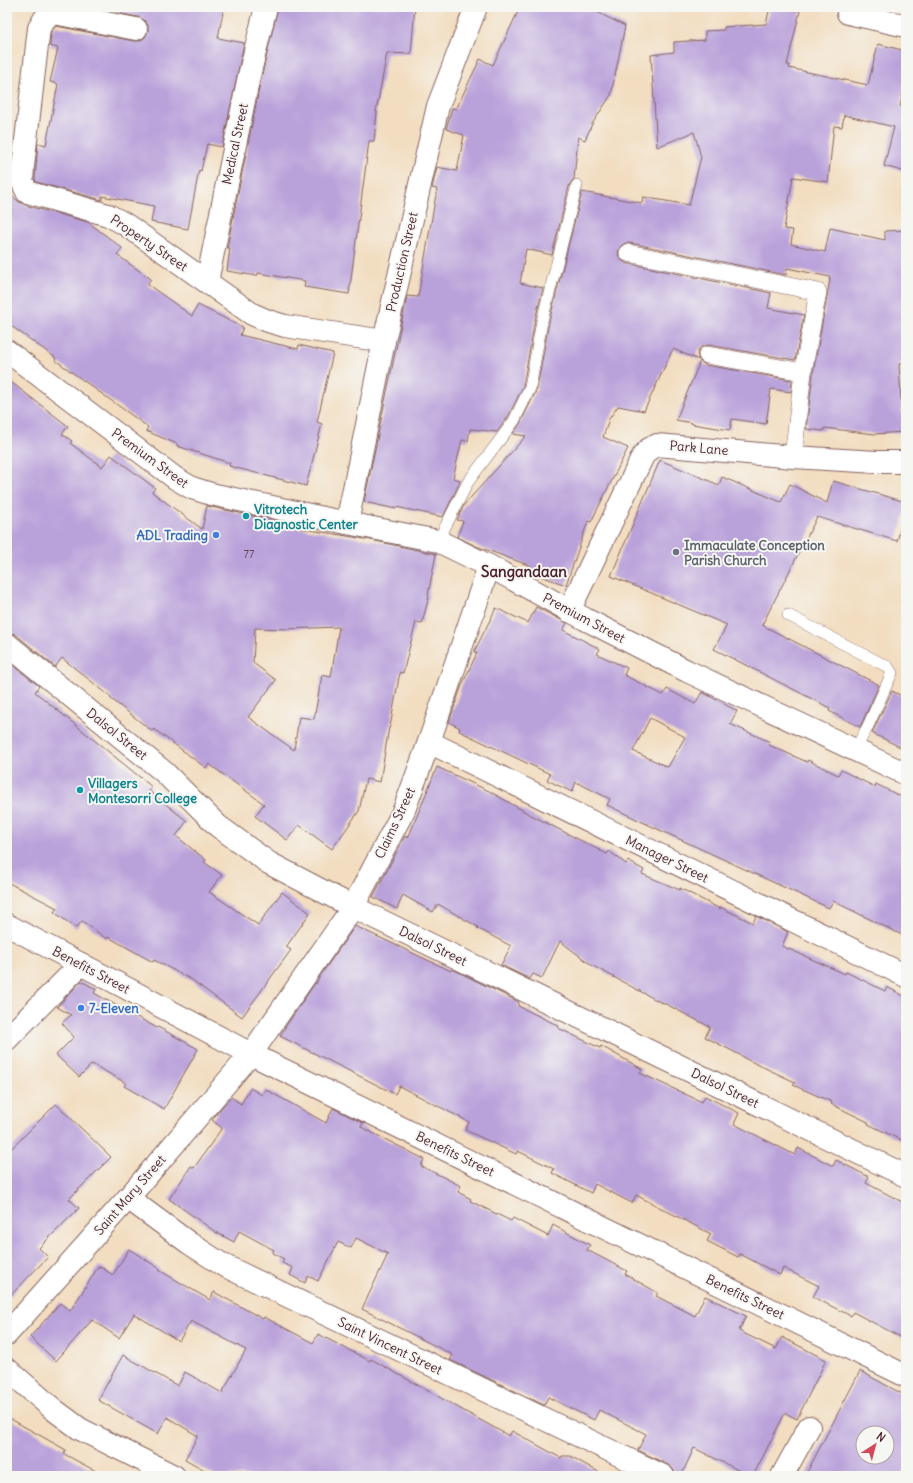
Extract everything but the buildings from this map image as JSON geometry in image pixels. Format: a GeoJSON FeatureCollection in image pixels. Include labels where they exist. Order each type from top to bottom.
{"type":"FeatureCollection","features":[{"type":"Feature","properties":{"kind":"street","name":"Medical Street"},"geometry":{"type":"LineString","coordinates":[[207,282],[249,76],[266,7]]}},
{"type":"Feature","properties":{"kind":"street","name":"Production Street"},"geometry":{"type":"LineString","coordinates":[[347,522],[384,341],[438,106],[476,7]]}},
{"type":"Feature","properties":{"kind":"street"},"geometry":{"type":"LineString","coordinates":[[849,7],[848,13],[906,26]]}},
{"type":"Feature","properties":{"kind":"street","name":"Property Street"},"geometry":{"type":"LineString","coordinates":[[136,29],[54,13],[45,18],[39,28],[22,181],[28,192],[108,215],[125,224],[252,314],[268,322],[384,341]]}},
{"type":"Feature","properties":{"kind":"street"},"geometry":{"type":"LineString","coordinates":[[628,253],[818,292],[803,372],[793,457]]}},
{"type":"Feature","properties":{"kind":"street","name":"Premium Street"},"geometry":{"type":"LineString","coordinates":[[7,352],[175,478],[192,488],[210,494],[438,541],[489,566],[569,611],[688,671],[906,774]]}},
{"type":"Feature","properties":{"kind":"street"},"geometry":{"type":"LineString","coordinates":[[707,355],[803,372]]}},
{"type":"Feature","properties":{"kind":"street","name":"Park Lane"},"geometry":{"type":"LineString","coordinates":[[569,611],[643,456],[649,449],[657,445],[793,457],[877,462],[906,462]]}},
{"type":"Feature","properties":{"kind":"street","name":"Claims Street"},"geometry":{"type":"LineString","coordinates":[[251,1054],[353,907],[404,810],[429,742],[489,566]]}},
{"type":"Feature","properties":{"kind":"street","name":"Dalsol Street"},"geometry":{"type":"LineString","coordinates":[[7,644],[164,772],[218,826],[269,863],[353,907],[906,1176]]}},
{"type":"Feature","properties":{"kind":"street","name":"Manager Street"},"geometry":{"type":"LineString","coordinates":[[429,742],[906,976]]}},
{"type":"Feature","properties":{"kind":"street","name":"Benefits Street"},"geometry":{"type":"LineString","coordinates":[[7,926],[251,1054],[906,1376]]}},
{"type":"Feature","properties":{"kind":"street"},"geometry":{"type":"LineString","coordinates":[[7,1039],[81,964]]}},
{"type":"Feature","properties":{"kind":"street","name":"Saint Mary Street"},"geometry":{"type":"LineString","coordinates":[[7,1334],[128,1198],[251,1054]]}},
{"type":"Feature","properties":{"kind":"street","name":"Saint Vincent Street"},"geometry":{"type":"LineString","coordinates":[[128,1198],[189,1243],[223,1265],[662,1476]]}},
{"type":"Feature","properties":{"kind":"street"},"geometry":{"type":"LineString","coordinates":[[7,1368],[53,1409],[80,1429],[174,1476]]}},
{"type":"Feature","properties":{"kind":"street"},"geometry":{"type":"LineString","coordinates":[[782,1476],[809,1427]]}},
{"type":"Feature","properties":{"kind":"lane"},"geometry":{"type":"LineString","coordinates":[[438,541],[468,482],[514,421],[530,388],[542,321],[577,185]]}},
{"type":"Feature","properties":{"kind":"lane"},"geometry":{"type":"LineString","coordinates":[[788,615],[888,667],[892,673],[856,750]]}},
{"type":"Feature","properties":{"kind":"place","name":"Vitrotech Diagnostic Center"},"geometry":{"type":"Point","coordinates":[246,516]}},
{"type":"Feature","properties":{"kind":"place","name":"ADL Trading"},"geometry":{"type":"Point","coordinates":[216,535]}},
{"type":"Feature","properties":{"kind":"place","name":"Immaculate Conception Parish Church"},"geometry":{"type":"Point","coordinates":[676,552]}},
{"type":"Feature","properties":{"kind":"place","name":"Villagers Montesorri College"},"geometry":{"type":"Point","coordinates":[80,790]}},
{"type":"Feature","properties":{"kind":"place","name":"7-Eleven"},"geometry":{"type":"Point","coordinates":[81,1008]}},
{"type":"Feature","properties":{"kind":"district","name":"Sangandaan"},"geometry":{"type":"Point","coordinates":[524,571]}}]}
